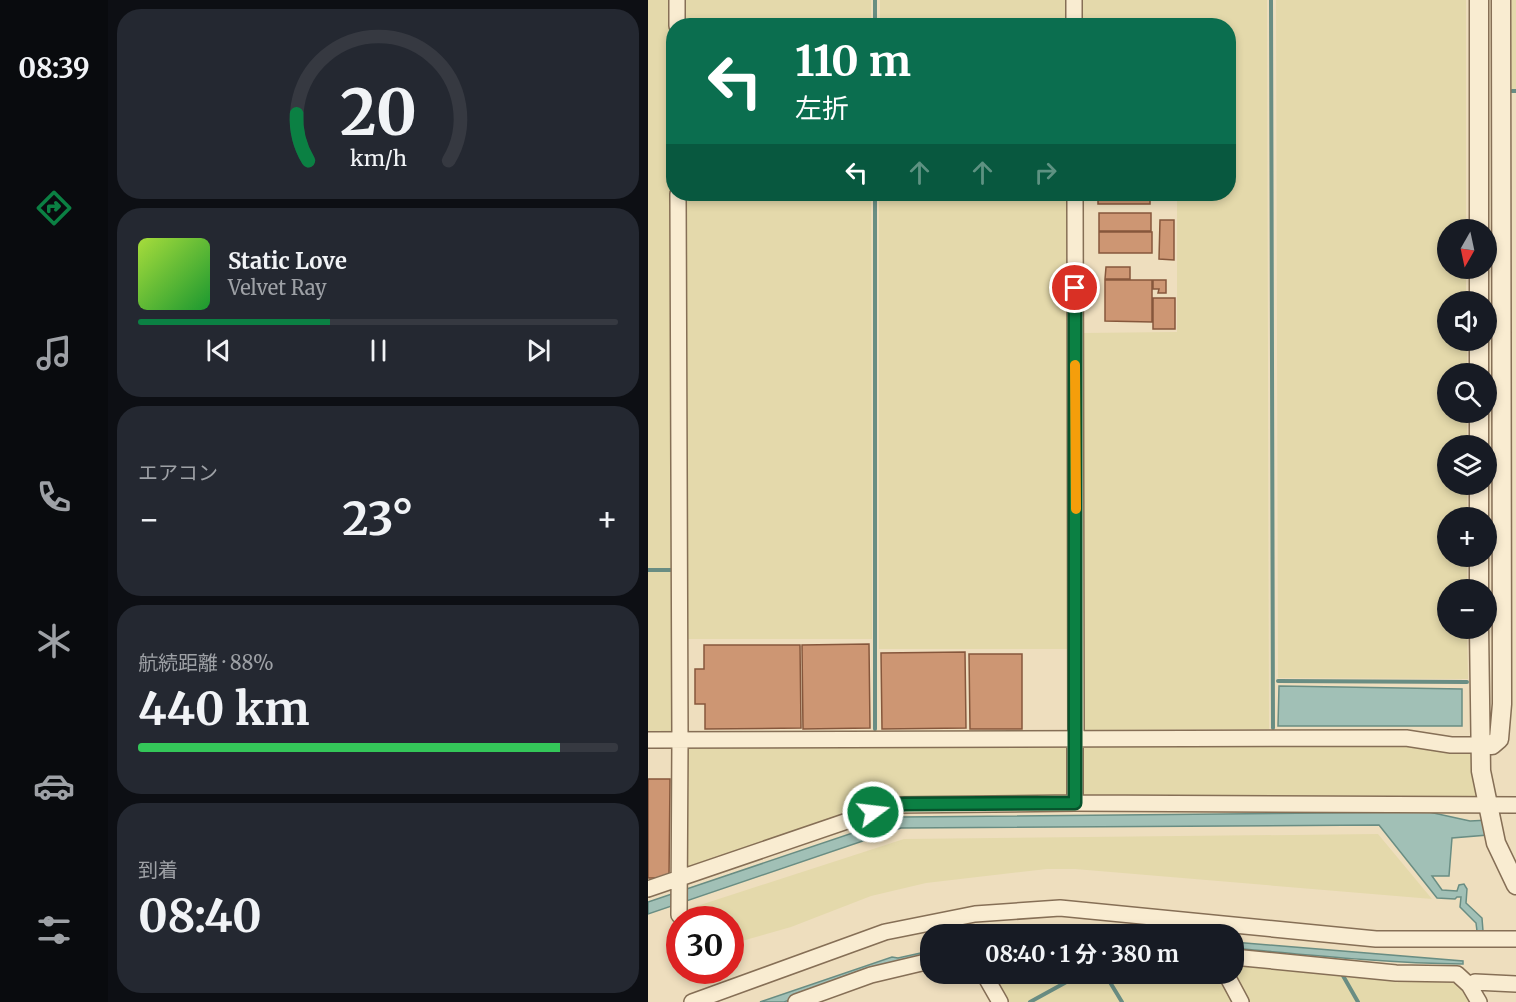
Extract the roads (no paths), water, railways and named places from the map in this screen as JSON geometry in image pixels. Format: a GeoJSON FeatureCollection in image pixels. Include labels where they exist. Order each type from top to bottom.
{"type":"FeatureCollection","features":[{"type":"Feature","properties":{"kind":"street"},"geometry":{"type":"LineString","coordinates":[[677,0],[677,18]]}},
{"type":"Feature","properties":{"kind":"street"},"geometry":{"type":"LineString","coordinates":[[1074,0],[1074,18]]}},
{"type":"Feature","properties":{"kind":"street"},"geometry":{"type":"LineString","coordinates":[[1479,0],[1479,219]]}},
{"type":"Feature","properties":{"kind":"street"},"geometry":{"type":"LineString","coordinates":[[648,740],[1406,738],[1451,745],[1492,745],[1499,739],[1509,704],[1509,245],[1501,0]]}},
{"type":"Feature","properties":{"kind":"street"},"geometry":{"type":"LineString","coordinates":[[678,201],[679,906]]}},
{"type":"Feature","properties":{"kind":"street"},"geometry":{"type":"LineString","coordinates":[[1075,201],[1075,803]]}},
{"type":"Feature","properties":{"kind":"street"},"geometry":{"type":"LineString","coordinates":[[1479,639],[1481,771],[1496,843],[1516,885]]}},
{"type":"Feature","properties":{"kind":"street"},"geometry":{"type":"LineString","coordinates":[[648,889],[894,805],[1075,803],[1489,811],[1516,805]]}},
{"type":"Feature","properties":{"kind":"street"},"geometry":{"type":"LineString","coordinates":[[692,1002],[885,932],[975,914],[1042,908],[1376,939],[1516,939]]}},
{"type":"Feature","properties":{"kind":"street"},"geometry":{"type":"LineString","coordinates":[[1244,958],[1396,973],[1457,974],[1469,985],[1479,1002]]}},
{"type":"Feature","properties":{"kind":"street"},"geometry":{"type":"LineString","coordinates":[[796,1002],[871,975],[920,963]]}},
{"type":"Feature","properties":{"kind":"street"},"geometry":{"type":"LineString","coordinates":[[1469,985],[1475,981],[1516,984]]}},
{"type":"Feature","properties":{"kind":"street"},"geometry":{"type":"LineString","coordinates":[[990,984],[1000,1002]]}},
{"type":"Feature","properties":{"kind":"street"},"geometry":{"type":"LineString","coordinates":[[1231,984],[1241,1002]]}},
{"type":"Feature","properties":{"kind":"water"},"geometry":{"type":"Polygon","coordinates":[[[1279,686],[1462,689],[1462,726],[1278,726],[1279,686]]]}},
{"type":"Feature","properties":{"kind":"water"},"geometry":{"type":"Polygon","coordinates":[[[1429,812],[1470,821],[1489,820],[1488,835],[1452,838],[1449,876],[1432,876],[1442,890],[1457,891],[1459,885],[1464,884],[1467,889],[1466,903],[1482,918],[1483,931],[1477,931],[1476,923],[1460,907],[1461,897],[1437,898],[1379,825],[901,828],[648,914],[648,902],[900,817],[1429,812]]]}},
{"type":"Feature","properties":{"kind":"water"},"geometry":{"type":"Polygon","coordinates":[[[1244,943],[1463,961],[1463,964],[1377,960],[1244,949],[1244,943]]]}},
{"type":"Feature","properties":{"kind":"water"},"geometry":{"type":"Polygon","coordinates":[[[920,953],[920,959],[889,964],[784,1002],[760,1002],[892,957],[898,958],[920,953]]]}},
{"type":"Feature","properties":{"kind":"waterway"},"geometry":{"type":"LineString","coordinates":[[875,0],[875,18]]}},
{"type":"Feature","properties":{"kind":"waterway"},"geometry":{"type":"LineString","coordinates":[[1271,0],[1273,728]]}},
{"type":"Feature","properties":{"kind":"waterway"},"geometry":{"type":"LineString","coordinates":[[875,201],[875,729]]}},
{"type":"Feature","properties":{"kind":"waterway"},"geometry":{"type":"LineString","coordinates":[[648,570],[671,570]]}},
{"type":"Feature","properties":{"kind":"waterway"},"geometry":{"type":"LineString","coordinates":[[1278,681],[1467,682]]}},
{"type":"Feature","properties":{"kind":"waterway"},"geometry":{"type":"LineString","coordinates":[[1342,974],[1358,1002]]}},
{"type":"Feature","properties":{"kind":"waterway"},"geometry":{"type":"LineString","coordinates":[[1030,1002],[1063,984]]}},
{"type":"Feature","properties":{"kind":"waterway"},"geometry":{"type":"LineString","coordinates":[[1111,984],[1122,1002]]}}]}
